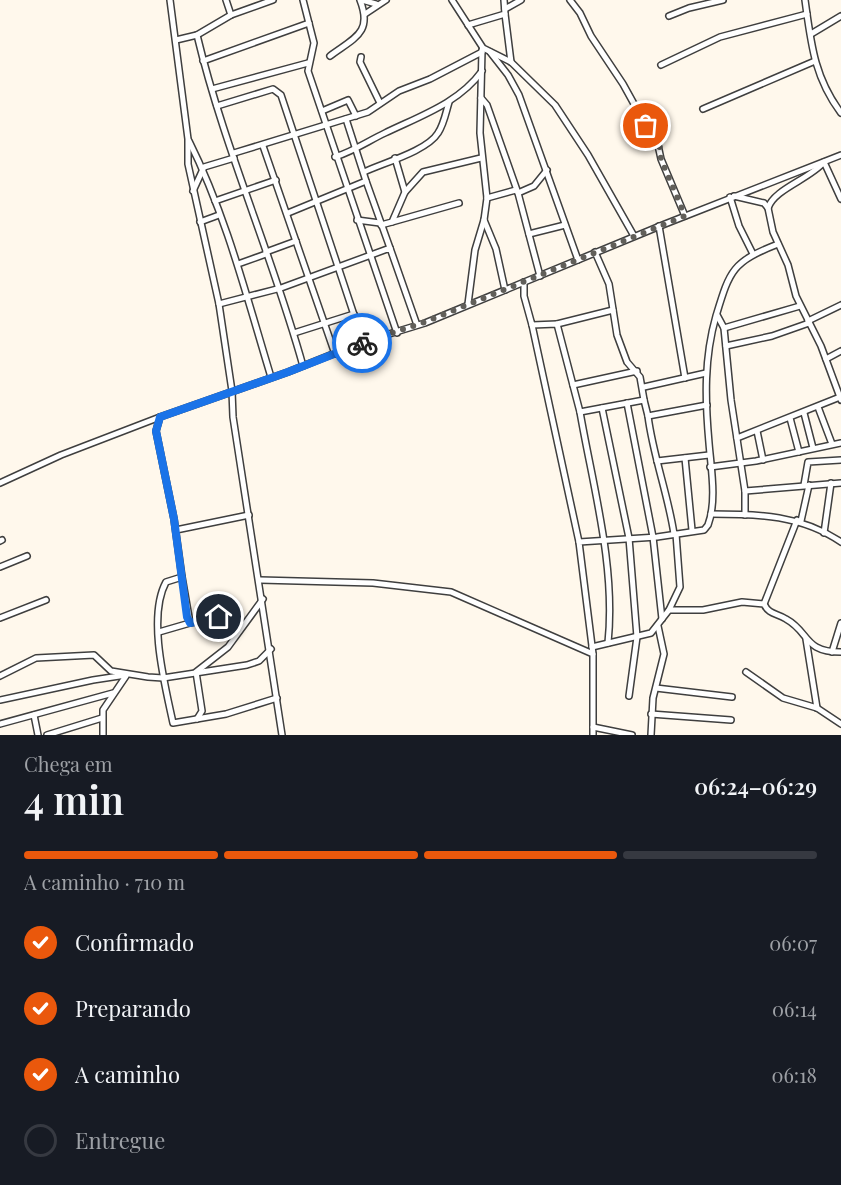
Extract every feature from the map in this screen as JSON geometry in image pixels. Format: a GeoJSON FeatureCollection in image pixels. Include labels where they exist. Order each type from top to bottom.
{"type":"FeatureCollection","features":[{"type":"Feature","properties":{"kind":"street"},"geometry":{"type":"LineString","coordinates":[[170,0],[188,139],[188,164],[192,192],[219,304],[232,391],[233,417],[271,649],[282,735]]}},
{"type":"Feature","properties":{"kind":"street"},"geometry":{"type":"LineString","coordinates":[[226,0],[231,15]]}},
{"type":"Feature","properties":{"kind":"street"},"geometry":{"type":"LineString","coordinates":[[176,40],[197,35],[231,15],[258,3],[273,0]]}},
{"type":"Feature","properties":{"kind":"street"},"geometry":{"type":"LineString","coordinates":[[303,0],[314,48],[308,63],[308,70],[327,125],[335,157],[397,333]]}},
{"type":"Feature","properties":{"kind":"street"},"geometry":{"type":"LineString","coordinates":[[361,0],[376,4]]}},
{"type":"Feature","properties":{"kind":"street"},"geometry":{"type":"LineString","coordinates":[[330,56],[361,32],[365,14],[361,0]]}},
{"type":"Feature","properties":{"kind":"street"},"geometry":{"type":"LineString","coordinates":[[365,14],[376,4],[386,0]]}},
{"type":"Feature","properties":{"kind":"street"},"geometry":{"type":"LineString","coordinates":[[452,0],[484,50],[515,87],[578,260]]}},
{"type":"Feature","properties":{"kind":"street"},"geometry":{"type":"LineString","coordinates":[[504,0],[511,62]]}},
{"type":"Feature","properties":{"kind":"street"},"geometry":{"type":"LineString","coordinates":[[468,25],[505,12],[521,0]]}},
{"type":"Feature","properties":{"kind":"street"},"geometry":{"type":"LineString","coordinates":[[570,0],[580,13],[644,122],[656,136],[661,159],[685,216]]}},
{"type":"Feature","properties":{"kind":"street"},"geometry":{"type":"LineString","coordinates":[[669,16],[689,8],[723,0]]}},
{"type":"Feature","properties":{"kind":"street"},"geometry":{"type":"LineString","coordinates":[[805,0],[815,61],[822,84],[841,113]]}},
{"type":"Feature","properties":{"kind":"street"},"geometry":{"type":"LineString","coordinates":[[661,65],[725,35],[807,14]]}},
{"type":"Feature","properties":{"kind":"street"},"geometry":{"type":"LineString","coordinates":[[811,34],[841,16]]}},
{"type":"Feature","properties":{"kind":"street"},"geometry":{"type":"LineString","coordinates":[[203,61],[309,23]]}},
{"type":"Feature","properties":{"kind":"street"},"geometry":{"type":"LineString","coordinates":[[197,35],[243,190],[280,288],[303,366]]}},
{"type":"Feature","properties":{"kind":"street"},"geometry":{"type":"LineString","coordinates":[[468,304],[475,250],[484,220],[487,198],[481,158],[484,50]]}},
{"type":"Feature","properties":{"kind":"street"},"geometry":{"type":"LineString","coordinates":[[192,192],[204,167],[356,116],[399,91],[430,79],[484,50],[498,53],[511,62],[555,105],[634,236]]}},
{"type":"Feature","properties":{"kind":"street"},"geometry":{"type":"LineString","coordinates":[[361,57],[360,62],[380,104]]}},
{"type":"Feature","properties":{"kind":"street"},"geometry":{"type":"LineString","coordinates":[[703,109],[815,61]]}},
{"type":"Feature","properties":{"kind":"street"},"geometry":{"type":"LineString","coordinates":[[212,88],[308,63]]}},
{"type":"Feature","properties":{"kind":"street"},"geometry":{"type":"LineString","coordinates":[[335,157],[356,150],[449,102],[475,81],[483,70]]}},
{"type":"Feature","properties":{"kind":"street"},"geometry":{"type":"LineString","coordinates":[[217,106],[247,95],[277,90],[295,136],[363,342]]}},
{"type":"Feature","properties":{"kind":"street"},"geometry":{"type":"LineString","coordinates":[[481,98],[487,105],[517,192],[540,276]]}},
{"type":"Feature","properties":{"kind":"street"},"geometry":{"type":"LineString","coordinates":[[322,111],[348,100],[356,116]]}},
{"type":"Feature","properties":{"kind":"street"},"geometry":{"type":"LineString","coordinates":[[364,172],[422,148],[434,140],[449,102]]}},
{"type":"Feature","properties":{"kind":"street"},"geometry":{"type":"LineString","coordinates":[[346,119],[380,224],[417,326]]}},
{"type":"Feature","properties":{"kind":"street"},"geometry":{"type":"LineString","coordinates":[[188,139],[204,167],[238,264],[271,377]]}},
{"type":"Feature","properties":{"kind":"street"},"geometry":{"type":"LineString","coordinates":[[263,146],[288,213],[334,354]]}},
{"type":"Feature","properties":{"kind":"street"},"geometry":{"type":"LineString","coordinates":[[0,483],[87,445],[160,417],[363,342],[417,326],[634,236],[841,155]]}},
{"type":"Feature","properties":{"kind":"street"},"geometry":{"type":"LineString","coordinates":[[395,158],[405,192]]}},
{"type":"Feature","properties":{"kind":"street"},"geometry":{"type":"LineString","coordinates":[[392,222],[405,192],[423,172],[481,158]]}},
{"type":"Feature","properties":{"kind":"street"},"geometry":{"type":"LineString","coordinates":[[188,164],[198,159]]}},
{"type":"Feature","properties":{"kind":"street"},"geometry":{"type":"LineString","coordinates":[[824,162],[841,199]]}},
{"type":"Feature","properties":{"kind":"street"},"geometry":{"type":"LineString","coordinates":[[768,208],[775,197],[814,172],[824,162]]}},
{"type":"Feature","properties":{"kind":"street"},"geometry":{"type":"LineString","coordinates":[[487,198],[534,186],[547,170]]}},
{"type":"Feature","properties":{"kind":"street"},"geometry":{"type":"LineString","coordinates":[[215,201],[276,180]]}},
{"type":"Feature","properties":{"kind":"street"},"geometry":{"type":"LineString","coordinates":[[288,213],[366,181]]}},
{"type":"Feature","properties":{"kind":"street"},"geometry":{"type":"LineString","coordinates":[[731,197],[764,203],[768,208],[800,306],[826,359],[840,398],[737,438]]}},
{"type":"Feature","properties":{"kind":"street"},"geometry":{"type":"LineString","coordinates":[[731,197],[739,226],[753,254]]}},
{"type":"Feature","properties":{"kind":"street"},"geometry":{"type":"LineString","coordinates":[[357,220],[380,224],[459,203]]}},
{"type":"Feature","properties":{"kind":"street"},"geometry":{"type":"LineString","coordinates":[[200,222],[219,214]]}},
{"type":"Feature","properties":{"kind":"street"},"geometry":{"type":"LineString","coordinates":[[484,220],[508,288],[524,296]]}},
{"type":"Feature","properties":{"kind":"street"},"geometry":{"type":"LineString","coordinates":[[529,234],[565,225]]}},
{"type":"Feature","properties":{"kind":"street"},"geometry":{"type":"LineString","coordinates":[[659,226],[684,378]]}},
{"type":"Feature","properties":{"kind":"street"},"geometry":{"type":"LineString","coordinates":[[238,264],[296,241]]}},
{"type":"Feature","properties":{"kind":"street"},"geometry":{"type":"LineString","coordinates":[[579,542],[652,537],[707,528],[711,514],[706,373],[709,341],[720,298],[730,274],[753,254],[778,244]]}},
{"type":"Feature","properties":{"kind":"street"},"geometry":{"type":"LineString","coordinates":[[219,304],[280,288],[390,248]]}},
{"type":"Feature","properties":{"kind":"street"},"geometry":{"type":"LineString","coordinates":[[592,646],[651,633],[669,610],[680,587],[675,534],[644,400],[644,387],[637,371],[627,362],[619,342],[608,279],[595,252]]}},
{"type":"Feature","properties":{"kind":"street"},"geometry":{"type":"LineString","coordinates":[[524,282],[524,296],[579,542],[593,654],[593,735]]}},
{"type":"Feature","properties":{"kind":"street"},"geometry":{"type":"LineString","coordinates":[[726,346],[772,336],[808,322],[841,305]]}},
{"type":"Feature","properties":{"kind":"street"},"geometry":{"type":"LineString","coordinates":[[724,328],[800,306]]}},
{"type":"Feature","properties":{"kind":"street"},"geometry":{"type":"LineString","coordinates":[[532,325],[557,324],[613,310]]}},
{"type":"Feature","properties":{"kind":"street"},"geometry":{"type":"LineString","coordinates":[[294,333],[354,314]]}},
{"type":"Feature","properties":{"kind":"street"},"geometry":{"type":"LineString","coordinates":[[717,315],[724,328],[742,463],[745,515]]}},
{"type":"Feature","properties":{"kind":"street"},"geometry":{"type":"LineString","coordinates":[[557,324],[580,412],[603,540],[610,604],[608,643]]}},
{"type":"Feature","properties":{"kind":"street"},"geometry":{"type":"LineString","coordinates":[[826,359],[841,351]]}},
{"type":"Feature","properties":{"kind":"street"},"geometry":{"type":"LineString","coordinates":[[573,385],[637,371]]}},
{"type":"Feature","properties":{"kind":"street"},"geometry":{"type":"LineString","coordinates":[[644,387],[706,373]]}},
{"type":"Feature","properties":{"kind":"street"},"geometry":{"type":"LineString","coordinates":[[580,412],[644,400]]}},
{"type":"Feature","properties":{"kind":"street"},"geometry":{"type":"LineString","coordinates":[[627,403],[652,537],[662,619]]}},
{"type":"Feature","properties":{"kind":"street"},"geometry":{"type":"LineString","coordinates":[[648,416],[707,405]]}},
{"type":"Feature","properties":{"kind":"street"},"geometry":{"type":"LineString","coordinates":[[818,407],[832,444]]}},
{"type":"Feature","properties":{"kind":"street"},"geometry":{"type":"LineString","coordinates":[[602,408],[629,538],[637,637],[629,696]]}},
{"type":"Feature","properties":{"kind":"street"},"geometry":{"type":"LineString","coordinates":[[804,413],[813,448]]}},
{"type":"Feature","properties":{"kind":"street"},"geometry":{"type":"LineString","coordinates":[[160,417],[156,431],[176,530],[190,623]]}},
{"type":"Feature","properties":{"kind":"street"},"geometry":{"type":"LineString","coordinates":[[790,418],[799,452]]}},
{"type":"Feature","properties":{"kind":"street"},"geometry":{"type":"LineString","coordinates":[[756,431],[763,460]]}},
{"type":"Feature","properties":{"kind":"street"},"geometry":{"type":"LineString","coordinates":[[710,467],[763,460],[841,443]]}},
{"type":"Feature","properties":{"kind":"street"},"geometry":{"type":"LineString","coordinates":[[657,461],[710,455]]}},
{"type":"Feature","properties":{"kind":"street"},"geometry":{"type":"LineString","coordinates":[[685,458],[692,530]]}},
{"type":"Feature","properties":{"kind":"street"},"geometry":{"type":"LineString","coordinates":[[764,604],[799,520],[807,485],[808,462],[841,459]]}},
{"type":"Feature","properties":{"kind":"street"},"geometry":{"type":"LineString","coordinates":[[824,533],[831,483]]}},
{"type":"Feature","properties":{"kind":"street"},"geometry":{"type":"LineString","coordinates":[[745,491],[841,483]]}},
{"type":"Feature","properties":{"kind":"street"},"geometry":{"type":"LineString","coordinates":[[711,514],[769,514],[799,520],[841,542]]}},
{"type":"Feature","properties":{"kind":"street"},"geometry":{"type":"LineString","coordinates":[[176,530],[249,515]]}},
{"type":"Feature","properties":{"kind":"street"},"geometry":{"type":"LineString","coordinates":[[0,567],[27,556]]}},
{"type":"Feature","properties":{"kind":"street"},"geometry":{"type":"LineString","coordinates":[[182,577],[170,579],[164,587],[159,602],[163,678],[173,723],[226,714],[277,698]]}},
{"type":"Feature","properties":{"kind":"street"},"geometry":{"type":"LineString","coordinates":[[260,580],[374,583],[451,592],[593,654]]}},
{"type":"Feature","properties":{"kind":"street"},"geometry":{"type":"LineString","coordinates":[[196,672],[228,647],[263,599]]}},
{"type":"Feature","properties":{"kind":"street"},"geometry":{"type":"LineString","coordinates":[[0,618],[46,600]]}},
{"type":"Feature","properties":{"kind":"street"},"geometry":{"type":"LineString","coordinates":[[669,610],[703,610],[742,602],[764,604]]}},
{"type":"Feature","properties":{"kind":"street"},"geometry":{"type":"LineString","coordinates":[[764,604],[770,613],[789,620],[817,648],[841,652]]}},
{"type":"Feature","properties":{"kind":"street"},"geometry":{"type":"LineString","coordinates":[[159,632],[219,617]]}},
{"type":"Feature","properties":{"kind":"street"},"geometry":{"type":"LineString","coordinates":[[832,652],[841,623]]}},
{"type":"Feature","properties":{"kind":"street"},"geometry":{"type":"LineString","coordinates":[[651,735],[651,714],[664,654],[658,626]]}},
{"type":"Feature","properties":{"kind":"street"},"geometry":{"type":"LineString","coordinates":[[806,639],[818,708]]}},
{"type":"Feature","properties":{"kind":"street"},"geometry":{"type":"LineString","coordinates":[[0,676],[36,658],[94,655],[101,659],[106,669],[163,678],[259,661],[271,649]]}},
{"type":"Feature","properties":{"kind":"street"},"geometry":{"type":"LineString","coordinates":[[196,672],[202,711],[197,719]]}},
{"type":"Feature","properties":{"kind":"street"},"geometry":{"type":"LineString","coordinates":[[746,672],[783,698],[818,708],[841,724]]}},
{"type":"Feature","properties":{"kind":"street"},"geometry":{"type":"LineString","coordinates":[[103,735],[103,710],[128,674]]}},
{"type":"Feature","properties":{"kind":"street"},"geometry":{"type":"LineString","coordinates":[[0,700],[128,674]]}},
{"type":"Feature","properties":{"kind":"street"},"geometry":{"type":"LineString","coordinates":[[656,688],[732,698]]}},
{"type":"Feature","properties":{"kind":"street"},"geometry":{"type":"LineString","coordinates":[[0,724],[114,693]]}},
{"type":"Feature","properties":{"kind":"street"},"geometry":{"type":"LineString","coordinates":[[651,714],[731,720]]}},
{"type":"Feature","properties":{"kind":"street"},"geometry":{"type":"LineString","coordinates":[[34,715],[38,735]]}},
{"type":"Feature","properties":{"kind":"street"},"geometry":{"type":"LineString","coordinates":[[47,735],[102,718]]}},
{"type":"Feature","properties":{"kind":"street"},"geometry":{"type":"LineString","coordinates":[[593,728],[632,735]]}},
{"type":"Feature","properties":{"kind":"way so far"},"geometry":{"type":"LineString","coordinates":[[362,343],[381,339],[454,311],[685,216],[661,159],[659,141],[646,126]]}},
{"type":"Feature","properties":{"kind":"route"},"geometry":{"type":"LineString","coordinates":[[219,617],[190,623],[187,617],[174,519],[156,431],[160,417],[362,343]]}}]}
